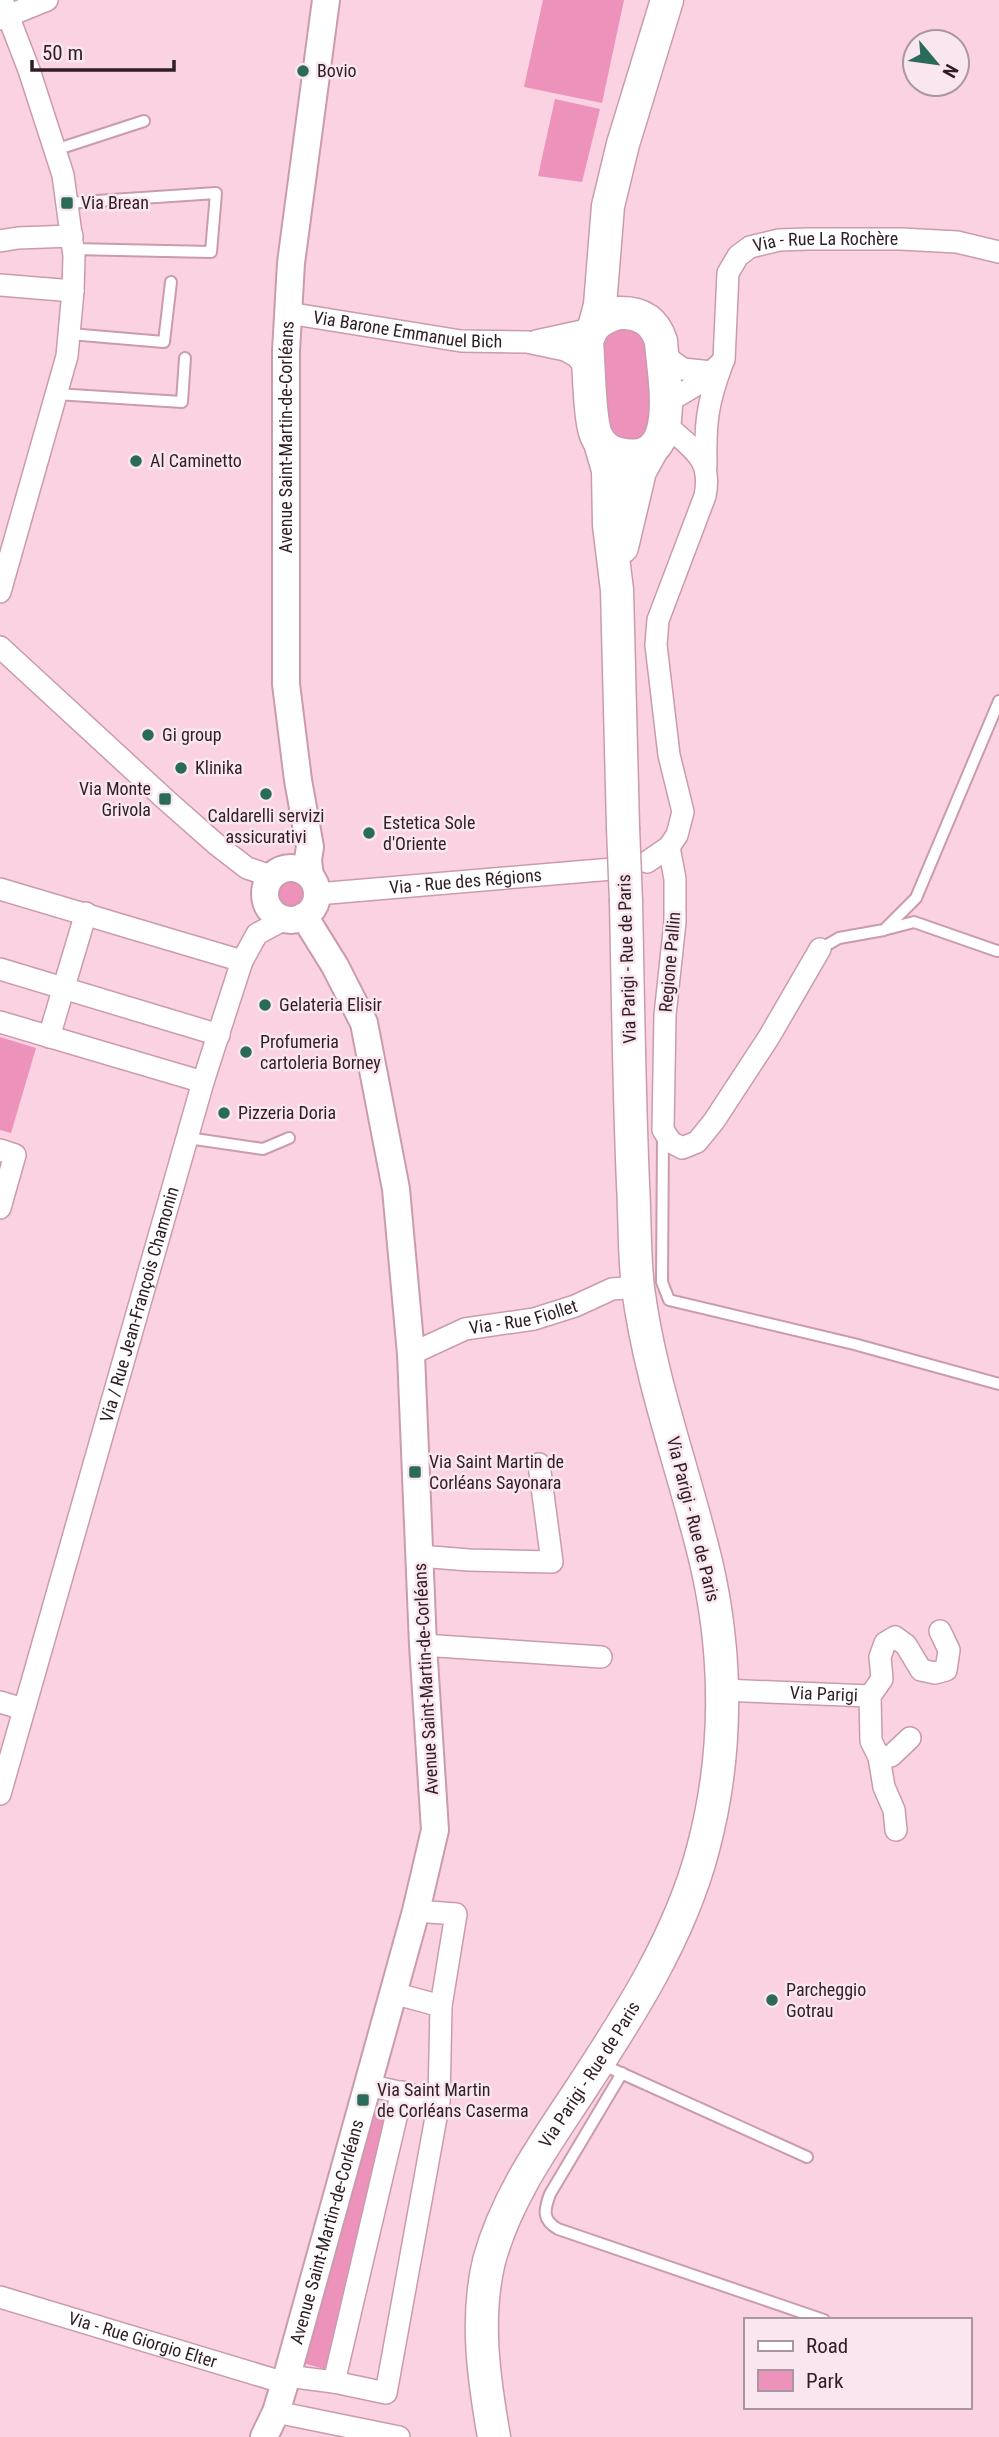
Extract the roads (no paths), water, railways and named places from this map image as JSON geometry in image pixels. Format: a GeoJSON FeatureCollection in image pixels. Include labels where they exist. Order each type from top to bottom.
{"type":"FeatureCollection","features":[{"type":"Feature","properties":{"kind":"main road","name":"Via Parigi - Rue de Paris"},"geometry":{"type":"LineString","coordinates":[[494,2437],[484,2378],[482,2312],[488,2264],[504,2216],[520,2184],[610,2068],[681,1913],[702,1854],[718,1779],[721,1748],[720,1646],[706,1562],[655,1374],[638,1287],[617,590],[609,526],[608,470],[594,432],[587,342],[600,306],[608,206],[636,99],[667,0]]}},
{"type":"Feature","properties":{"kind":"main road","name":"Via Parigi - Rue de Paris"},"geometry":{"type":"LineString","coordinates":[[617,173],[617,214],[612,252],[615,283],[625,302],[636,314],[656,328],[662,354],[660,428],[640,471],[628,515],[617,590]]}},
{"type":"Feature","properties":{"kind":"main road"},"geometry":{"type":"LineString","coordinates":[[593,327],[600,319],[618,313],[636,314]]}},
{"type":"Feature","properties":{"kind":"main road"},"geometry":{"type":"LineString","coordinates":[[601,446],[616,454],[641,456],[660,428]]}},
{"type":"Feature","properties":{"kind":"street"},"geometry":{"type":"LineString","coordinates":[[0,592],[56,394],[70,334],[73,243],[63,175],[4,11],[47,0]]}},
{"type":"Feature","properties":{"kind":"street","name":"Avenue Saint-Martin-de-Corléans"},"geometry":{"type":"LineString","coordinates":[[264,2437],[276,2412],[286,2380],[416,1911],[435,1830],[423,1645],[411,1354],[396,1189],[364,1023],[304,901],[310,847],[286,693],[288,313],[296,221],[326,0]]}},
{"type":"Feature","properties":{"kind":"street"},"geometry":{"type":"LineString","coordinates":[[0,241],[18,238],[73,243]]}},
{"type":"Feature","properties":{"kind":"street","name":"Via - Rue La Rochère"},"geometry":{"type":"LineString","coordinates":[[706,468],[705,422],[717,366],[728,273],[738,256],[750,247],[779,240],[901,239],[957,242],[999,252]]}},
{"type":"Feature","properties":{"kind":"street"},"geometry":{"type":"LineString","coordinates":[[0,285],[73,291]]}},
{"type":"Feature","properties":{"kind":"street","name":"Via Barone Emmanuel Bich"},"geometry":{"type":"LineString","coordinates":[[288,313],[461,341],[527,342],[565,350],[576,356],[589,370]]}},
{"type":"Feature","properties":{"kind":"street","name":"Via Barone Emmanuel Bich"},"geometry":{"type":"LineString","coordinates":[[527,342],[593,327]]}},
{"type":"Feature","properties":{"kind":"street"},"geometry":{"type":"LineString","coordinates":[[662,354],[683,369],[717,366]]}},
{"type":"Feature","properties":{"kind":"street"},"geometry":{"type":"LineString","coordinates":[[660,428],[676,397],[701,382],[717,366]]}},
{"type":"Feature","properties":{"kind":"street"},"geometry":{"type":"LineString","coordinates":[[660,428],[676,453],[706,468]]}},
{"type":"Feature","properties":{"kind":"street"},"geometry":{"type":"LineString","coordinates":[[647,862],[669,847],[677,835],[683,812],[669,755],[656,645],[666,595],[705,496],[708,480],[706,468],[698,453],[660,428]]}},
{"type":"Feature","properties":{"kind":"street"},"geometry":{"type":"LineString","coordinates":[[0,647],[216,844],[247,867],[271,876]]}},
{"type":"Feature","properties":{"kind":"street","name":"Regione Pallin"},"geometry":{"type":"LineString","coordinates":[[663,1130],[665,1015],[675,922],[675,879],[669,847]]}},
{"type":"Feature","properties":{"kind":"street"},"geometry":{"type":"LineString","coordinates":[[291,867],[305,872],[304,901],[272,912],[265,899],[271,876],[291,867]]}},
{"type":"Feature","properties":{"kind":"street","name":"Via - Rue des Régions"},"geometry":{"type":"LineString","coordinates":[[304,901],[612,869]]}},
{"type":"Feature","properties":{"kind":"street"},"geometry":{"type":"LineString","coordinates":[[0,889],[242,961]]}},
{"type":"Feature","properties":{"kind":"street","name":"Via / Rue Jean-François Chamonin"},"geometry":{"type":"LineString","coordinates":[[0,1794],[203,1082],[242,961],[257,934],[304,901]]}},
{"type":"Feature","properties":{"kind":"street"},"geometry":{"type":"LineString","coordinates":[[48,1037],[86,914]]}},
{"type":"Feature","properties":{"kind":"street"},"geometry":{"type":"LineString","coordinates":[[663,1130],[671,1142],[682,1148],[697,1142],[714,1121],[769,1037],[820,949]]}},
{"type":"Feature","properties":{"kind":"street"},"geometry":{"type":"LineString","coordinates":[[0,969],[219,1035]]}},
{"type":"Feature","properties":{"kind":"street"},"geometry":{"type":"LineString","coordinates":[[0,1023],[203,1082]]}},
{"type":"Feature","properties":{"kind":"street"},"geometry":{"type":"LineString","coordinates":[[0,1208],[8,1152]]}},
{"type":"Feature","properties":{"kind":"street","name":"Via - Rue Fiollet"},"geometry":{"type":"LineString","coordinates":[[411,1354],[465,1329],[534,1320],[575,1306],[612,1289],[638,1287]]}},
{"type":"Feature","properties":{"kind":"street"},"geometry":{"type":"LineString","coordinates":[[419,1556],[552,1562],[539,1464]]}},
{"type":"Feature","properties":{"kind":"street","name":"Via Parigi"},"geometry":{"type":"LineString","coordinates":[[722,1690],[870,1696],[882,1679],[880,1657],[884,1643],[895,1637],[905,1644],[921,1670],[935,1673],[946,1670],[949,1650],[940,1631]]}},
{"type":"Feature","properties":{"kind":"street"},"geometry":{"type":"LineString","coordinates":[[423,1645],[601,1657]]}},
{"type":"Feature","properties":{"kind":"street"},"geometry":{"type":"LineString","coordinates":[[870,1696],[871,1741],[879,1756],[884,1787],[894,1810],[896,1830]]}},
{"type":"Feature","properties":{"kind":"street"},"geometry":{"type":"LineString","coordinates":[[0,1702],[23,1709]]}},
{"type":"Feature","properties":{"kind":"street"},"geometry":{"type":"LineString","coordinates":[[879,1756],[891,1756],[910,1738]]}},
{"type":"Feature","properties":{"kind":"street"},"geometry":{"type":"LineString","coordinates":[[367,2085],[402,2092],[440,2094],[441,2006],[456,1914],[416,1911]]}},
{"type":"Feature","properties":{"kind":"street"},"geometry":{"type":"LineString","coordinates":[[393,1993],[441,2006]]}},
{"type":"Feature","properties":{"kind":"street"},"geometry":{"type":"LineString","coordinates":[[334,2382],[402,2092]]}},
{"type":"Feature","properties":{"kind":"street","name":"Via - Rue Giorgio Elter"},"geometry":{"type":"LineString","coordinates":[[0,2297],[286,2380],[334,2382],[386,2393],[440,2094]]}},
{"type":"Feature","properties":{"kind":"street"},"geometry":{"type":"LineString","coordinates":[[276,2412],[399,2437]]}},
{"type":"Feature","properties":{"kind":"lane"},"geometry":{"type":"LineString","coordinates":[[55,150],[144,121]]}},
{"type":"Feature","properties":{"kind":"lane"},"geometry":{"type":"LineString","coordinates":[[67,203],[216,193],[211,252],[73,243]]}},
{"type":"Feature","properties":{"kind":"lane"},"geometry":{"type":"LineString","coordinates":[[70,334],[164,342],[171,282]]}},
{"type":"Feature","properties":{"kind":"lane"},"geometry":{"type":"LineString","coordinates":[[56,394],[182,402],[185,358]]}},
{"type":"Feature","properties":{"kind":"lane"},"geometry":{"type":"LineString","coordinates":[[884,930],[916,898],[999,701]]}},
{"type":"Feature","properties":{"kind":"lane"},"geometry":{"type":"LineString","coordinates":[[820,949],[839,938],[914,922],[997,951]]}},
{"type":"Feature","properties":{"kind":"lane"},"geometry":{"type":"LineString","coordinates":[[663,1130],[662,1282],[669,1300],[854,1344],[999,1384]]}},
{"type":"Feature","properties":{"kind":"lane"},"geometry":{"type":"LineString","coordinates":[[188,1138],[263,1149],[289,1138]]}},
{"type":"Feature","properties":{"kind":"lane"},"geometry":{"type":"LineString","coordinates":[[610,2068],[807,2157]]}},
{"type":"Feature","properties":{"kind":"lane","name":"Via Parigi - Rue de Paris"},"geometry":{"type":"LineString","coordinates":[[610,2068],[550,2194],[545,2208],[545,2219],[558,2230],[818,2318]]}},
{"type":"Feature","properties":{"kind":"place","name":"Bovio"},"geometry":{"type":"Point","coordinates":[303,71]}},
{"type":"Feature","properties":{"kind":"place","name":"Via Brean"},"geometry":{"type":"Point","coordinates":[67,203]}},
{"type":"Feature","properties":{"kind":"place","name":"Al Caminetto"},"geometry":{"type":"Point","coordinates":[136,461]}},
{"type":"Feature","properties":{"kind":"place","name":"Gi group"},"geometry":{"type":"Point","coordinates":[148,735]}},
{"type":"Feature","properties":{"kind":"place","name":"Klinika"},"geometry":{"type":"Point","coordinates":[181,768]}},
{"type":"Feature","properties":{"kind":"place","name":"Caldarelli servizi assicurativi"},"geometry":{"type":"Point","coordinates":[266,794]}},
{"type":"Feature","properties":{"kind":"place","name":"Via Monte Grivola"},"geometry":{"type":"Point","coordinates":[165,799]}},
{"type":"Feature","properties":{"kind":"place","name":"Estetica Sole d'Oriente"},"geometry":{"type":"Point","coordinates":[369,833]}},
{"type":"Feature","properties":{"kind":"place","name":"Gelateria Elisir"},"geometry":{"type":"Point","coordinates":[265,1005]}},
{"type":"Feature","properties":{"kind":"place","name":"Profumeria cartoleria Borney"},"geometry":{"type":"Point","coordinates":[246,1052]}},
{"type":"Feature","properties":{"kind":"place","name":"Pizzeria Doria"},"geometry":{"type":"Point","coordinates":[224,1113]}},
{"type":"Feature","properties":{"kind":"place","name":"Via Saint Martin de Corléans Sayonara"},"geometry":{"type":"Point","coordinates":[415,1472]}},
{"type":"Feature","properties":{"kind":"place","name":"Parcheggio Gotrau"},"geometry":{"type":"Point","coordinates":[772,2000]}},
{"type":"Feature","properties":{"kind":"place","name":"Via Saint Martin de Corléans Caserma"},"geometry":{"type":"Point","coordinates":[363,2100]}}]}
